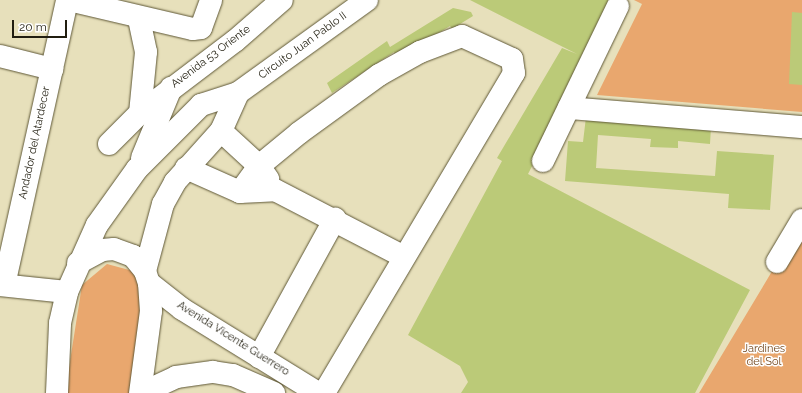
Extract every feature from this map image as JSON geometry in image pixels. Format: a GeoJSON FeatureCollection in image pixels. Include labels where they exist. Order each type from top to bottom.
{"type":"FeatureCollection","features":[{"type":"Feature","properties":{"kind":"main road"},"geometry":{"type":"LineString","coordinates":[[68,0],[139,19],[201,28],[211,0]]}},
{"type":"Feature","properties":{"kind":"main road","name":"Andador del Atardecer"},"geometry":{"type":"LineString","coordinates":[[2,285],[68,0]]}},
{"type":"Feature","properties":{"kind":"main road","name":"Avenida 53 Oriente"},"geometry":{"type":"LineString","coordinates":[[109,144],[140,113],[235,41],[282,0]]}},
{"type":"Feature","properties":{"kind":"main road","name":"Circuito Juan Pablo II"},"geometry":{"type":"LineString","coordinates":[[57,393],[60,323],[67,292],[78,263],[97,225],[137,169],[201,105],[238,93],[367,0]]}},
{"type":"Feature","properties":{"kind":"main road"},"geometry":{"type":"LineString","coordinates":[[544,161],[618,6]]}},
{"type":"Feature","properties":{"kind":"main road"},"geometry":{"type":"LineString","coordinates":[[139,19],[146,52],[140,113]]}},
{"type":"Feature","properties":{"kind":"main road"},"geometry":{"type":"LineString","coordinates":[[240,192],[259,166],[379,75],[452,37],[470,37],[512,60],[514,73],[324,393]]}},
{"type":"Feature","properties":{"kind":"main road"},"geometry":{"type":"LineString","coordinates":[[0,56],[52,68]]}},
{"type":"Feature","properties":{"kind":"main road"},"geometry":{"type":"LineString","coordinates":[[137,169],[171,88]]}},
{"type":"Feature","properties":{"kind":"main road"},"geometry":{"type":"LineString","coordinates":[[141,393],[151,311],[147,277],[161,210],[186,168],[221,131],[238,93]]}},
{"type":"Feature","properties":{"kind":"main road"},"geometry":{"type":"LineString","coordinates":[[569,108],[802,127]]}},
{"type":"Feature","properties":{"kind":"main road"},"geometry":{"type":"LineString","coordinates":[[221,131],[259,166],[275,190]]}},
{"type":"Feature","properties":{"kind":"main road"},"geometry":{"type":"LineString","coordinates":[[186,168],[240,192],[275,190],[335,219],[404,257]]}},
{"type":"Feature","properties":{"kind":"main road"},"geometry":{"type":"LineString","coordinates":[[259,357],[335,219]]}},
{"type":"Feature","properties":{"kind":"main road"},"geometry":{"type":"LineString","coordinates":[[777,262],[802,220]]}},
{"type":"Feature","properties":{"kind":"main road","name":"Avenida Vicente Guerrero"},"geometry":{"type":"LineString","coordinates":[[78,263],[102,250],[114,249],[133,256],[147,277],[182,309],[318,393]]}},
{"type":"Feature","properties":{"kind":"main road"},"geometry":{"type":"LineString","coordinates":[[2,285],[67,292]]}},
{"type":"Feature","properties":{"kind":"main road"},"geometry":{"type":"LineString","coordinates":[[141,393],[176,377],[213,372],[234,375],[274,393]]}},
{"type":"Feature","properties":{"kind":"green space"},"geometry":{"type":"Polygon","coordinates":[[[634,0],[802,0],[802,112],[597,95],[642,4],[634,0]]]}},
{"type":"Feature","properties":{"kind":"green space","name":"Jardines del Sol"},"geometry":{"type":"Polygon","coordinates":[[[802,220],[802,393],[699,393],[768,278],[802,220]]]}},
{"type":"Feature","properties":{"kind":"green space"},"geometry":{"type":"Polygon","coordinates":[[[107,264],[133,271],[146,295],[131,393],[65,393],[82,285],[107,264]]]}},
{"type":"Feature","properties":{"kind":"building"},"geometry":{"type":"Polygon","coordinates":[[[470,0],[617,0],[528,174],[750,290],[695,393],[461,393],[468,382],[460,366],[408,335],[502,161],[497,158],[562,48],[577,54],[470,0]]]}},
{"type":"Feature","properties":{"kind":"building"},"geometry":{"type":"Polygon","coordinates":[[[453,8],[471,12],[473,16],[452,29],[450,26],[397,58],[394,52],[332,93],[327,83],[387,41],[390,47],[453,8]]]}},
{"type":"Feature","properties":{"kind":"building"},"geometry":{"type":"Polygon","coordinates":[[[792,12],[802,13],[802,85],[789,84],[792,12]]]}},
{"type":"Feature","properties":{"kind":"building"},"geometry":{"type":"Polygon","coordinates":[[[586,117],[711,127],[710,144],[678,141],[678,148],[650,147],[651,139],[598,135],[596,168],[715,176],[717,151],[774,155],[770,210],[728,208],[729,194],[565,181],[568,141],[583,142],[586,117]]]}}]}
